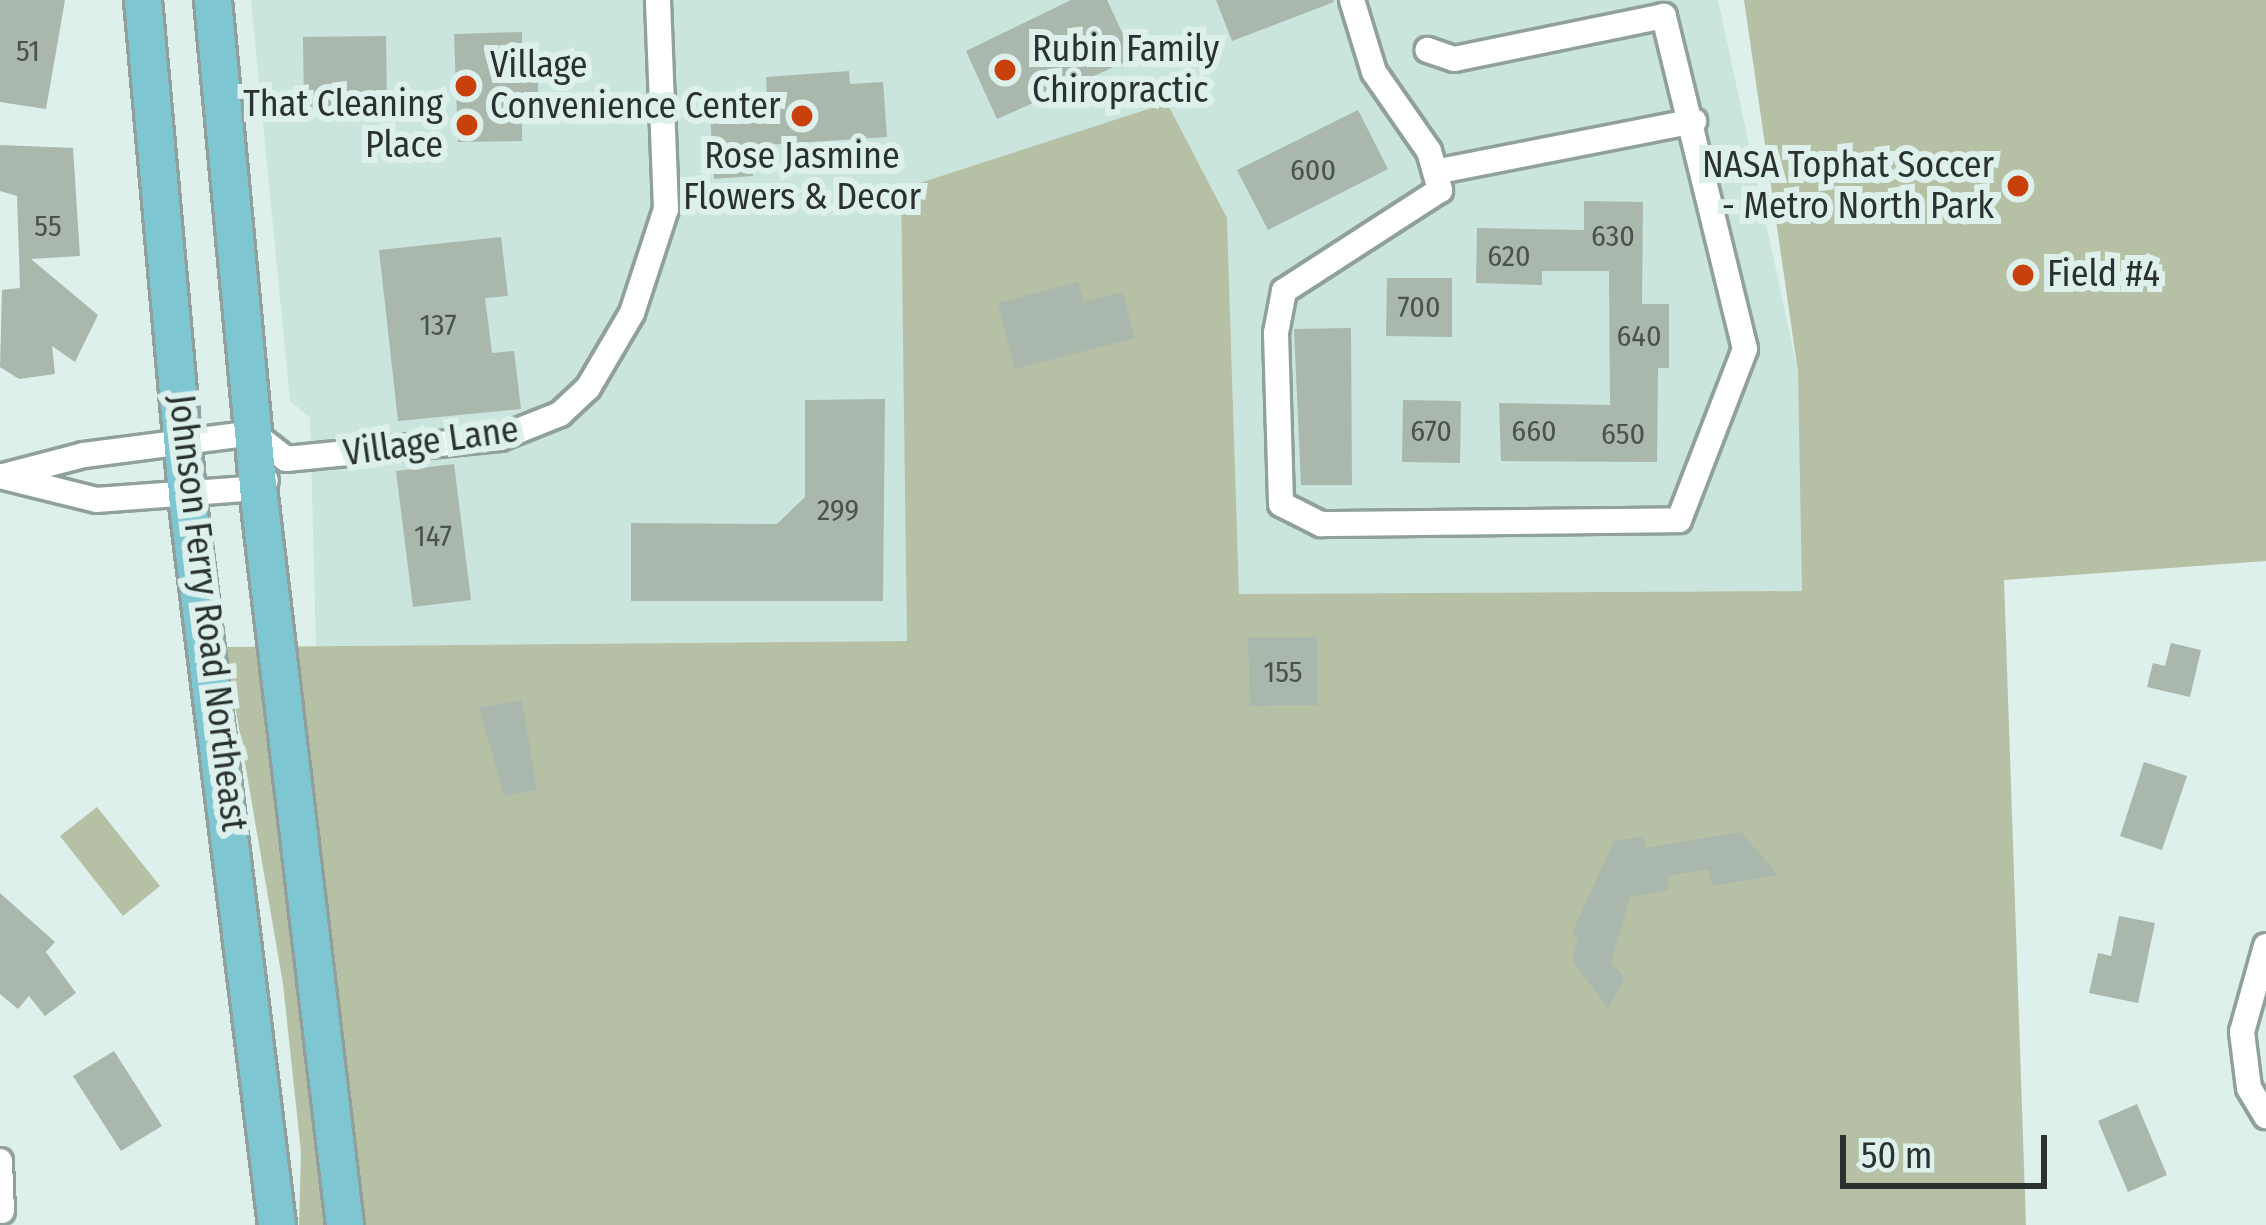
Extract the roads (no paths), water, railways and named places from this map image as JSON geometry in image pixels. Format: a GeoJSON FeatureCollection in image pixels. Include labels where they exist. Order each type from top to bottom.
{"type":"FeatureCollection","features":[{"type":"Feature","properties":{"kind":"main road","name":"Johnson Ferry Road Northeast"},"geometry":{"type":"LineString","coordinates":[[143,0],[187,496],[226,766],[277,1225]]}},
{"type":"Feature","properties":{"kind":"main road","name":"Johnson Ferry Road Northeast"},"geometry":{"type":"LineString","coordinates":[[213,0],[258,488],[345,1225]]}},
{"type":"Feature","properties":{"kind":"street","name":"Village Lane"},"geometry":{"type":"LineString","coordinates":[[286,459],[500,438],[560,414],[588,388],[632,313],[665,209],[658,0]]}},
{"type":"Feature","properties":{"kind":"street"},"geometry":{"type":"LineString","coordinates":[[1352,0],[1374,71],[1440,171],[1440,190],[1284,292],[1276,333],[1281,504],[1322,524],[1679,520],[1745,349],[1694,121],[1664,16],[1454,58],[1428,50]]}},
{"type":"Feature","properties":{"kind":"street"},"geometry":{"type":"LineString","coordinates":[[1440,171],[1694,121]]}},
{"type":"Feature","properties":{"kind":"street"},"geometry":{"type":"LineString","coordinates":[[253,433],[286,459],[258,488],[187,496],[96,500],[0,476],[253,433]]}},
{"type":"Feature","properties":{"kind":"street"},"geometry":{"type":"LineString","coordinates":[[2266,946],[2242,1032],[2249,1088],[2266,1116]]}},
{"type":"Feature","properties":{"kind":"street"},"geometry":{"type":"LineString","coordinates":[[0,1161],[2,1211]]}},
{"type":"Feature","properties":{"kind":"place","name":"Rubin Family Chiropractic"},"geometry":{"type":"Point","coordinates":[1005,70]}},
{"type":"Feature","properties":{"kind":"place","name":"Village Convenience Center"},"geometry":{"type":"Point","coordinates":[466,86]}},
{"type":"Feature","properties":{"kind":"place","name":"Rose Jasmine Flowers & Decor"},"geometry":{"type":"Point","coordinates":[802,116]}},
{"type":"Feature","properties":{"kind":"place","name":"That Cleaning Place"},"geometry":{"type":"Point","coordinates":[467,125]}},
{"type":"Feature","properties":{"kind":"place","name":"NASA Tophat Soccer - Metro North Park"},"geometry":{"type":"Point","coordinates":[2018,186]}},
{"type":"Feature","properties":{"kind":"place","name":"Field #4"},"geometry":{"type":"Point","coordinates":[2023,275]}}]}
